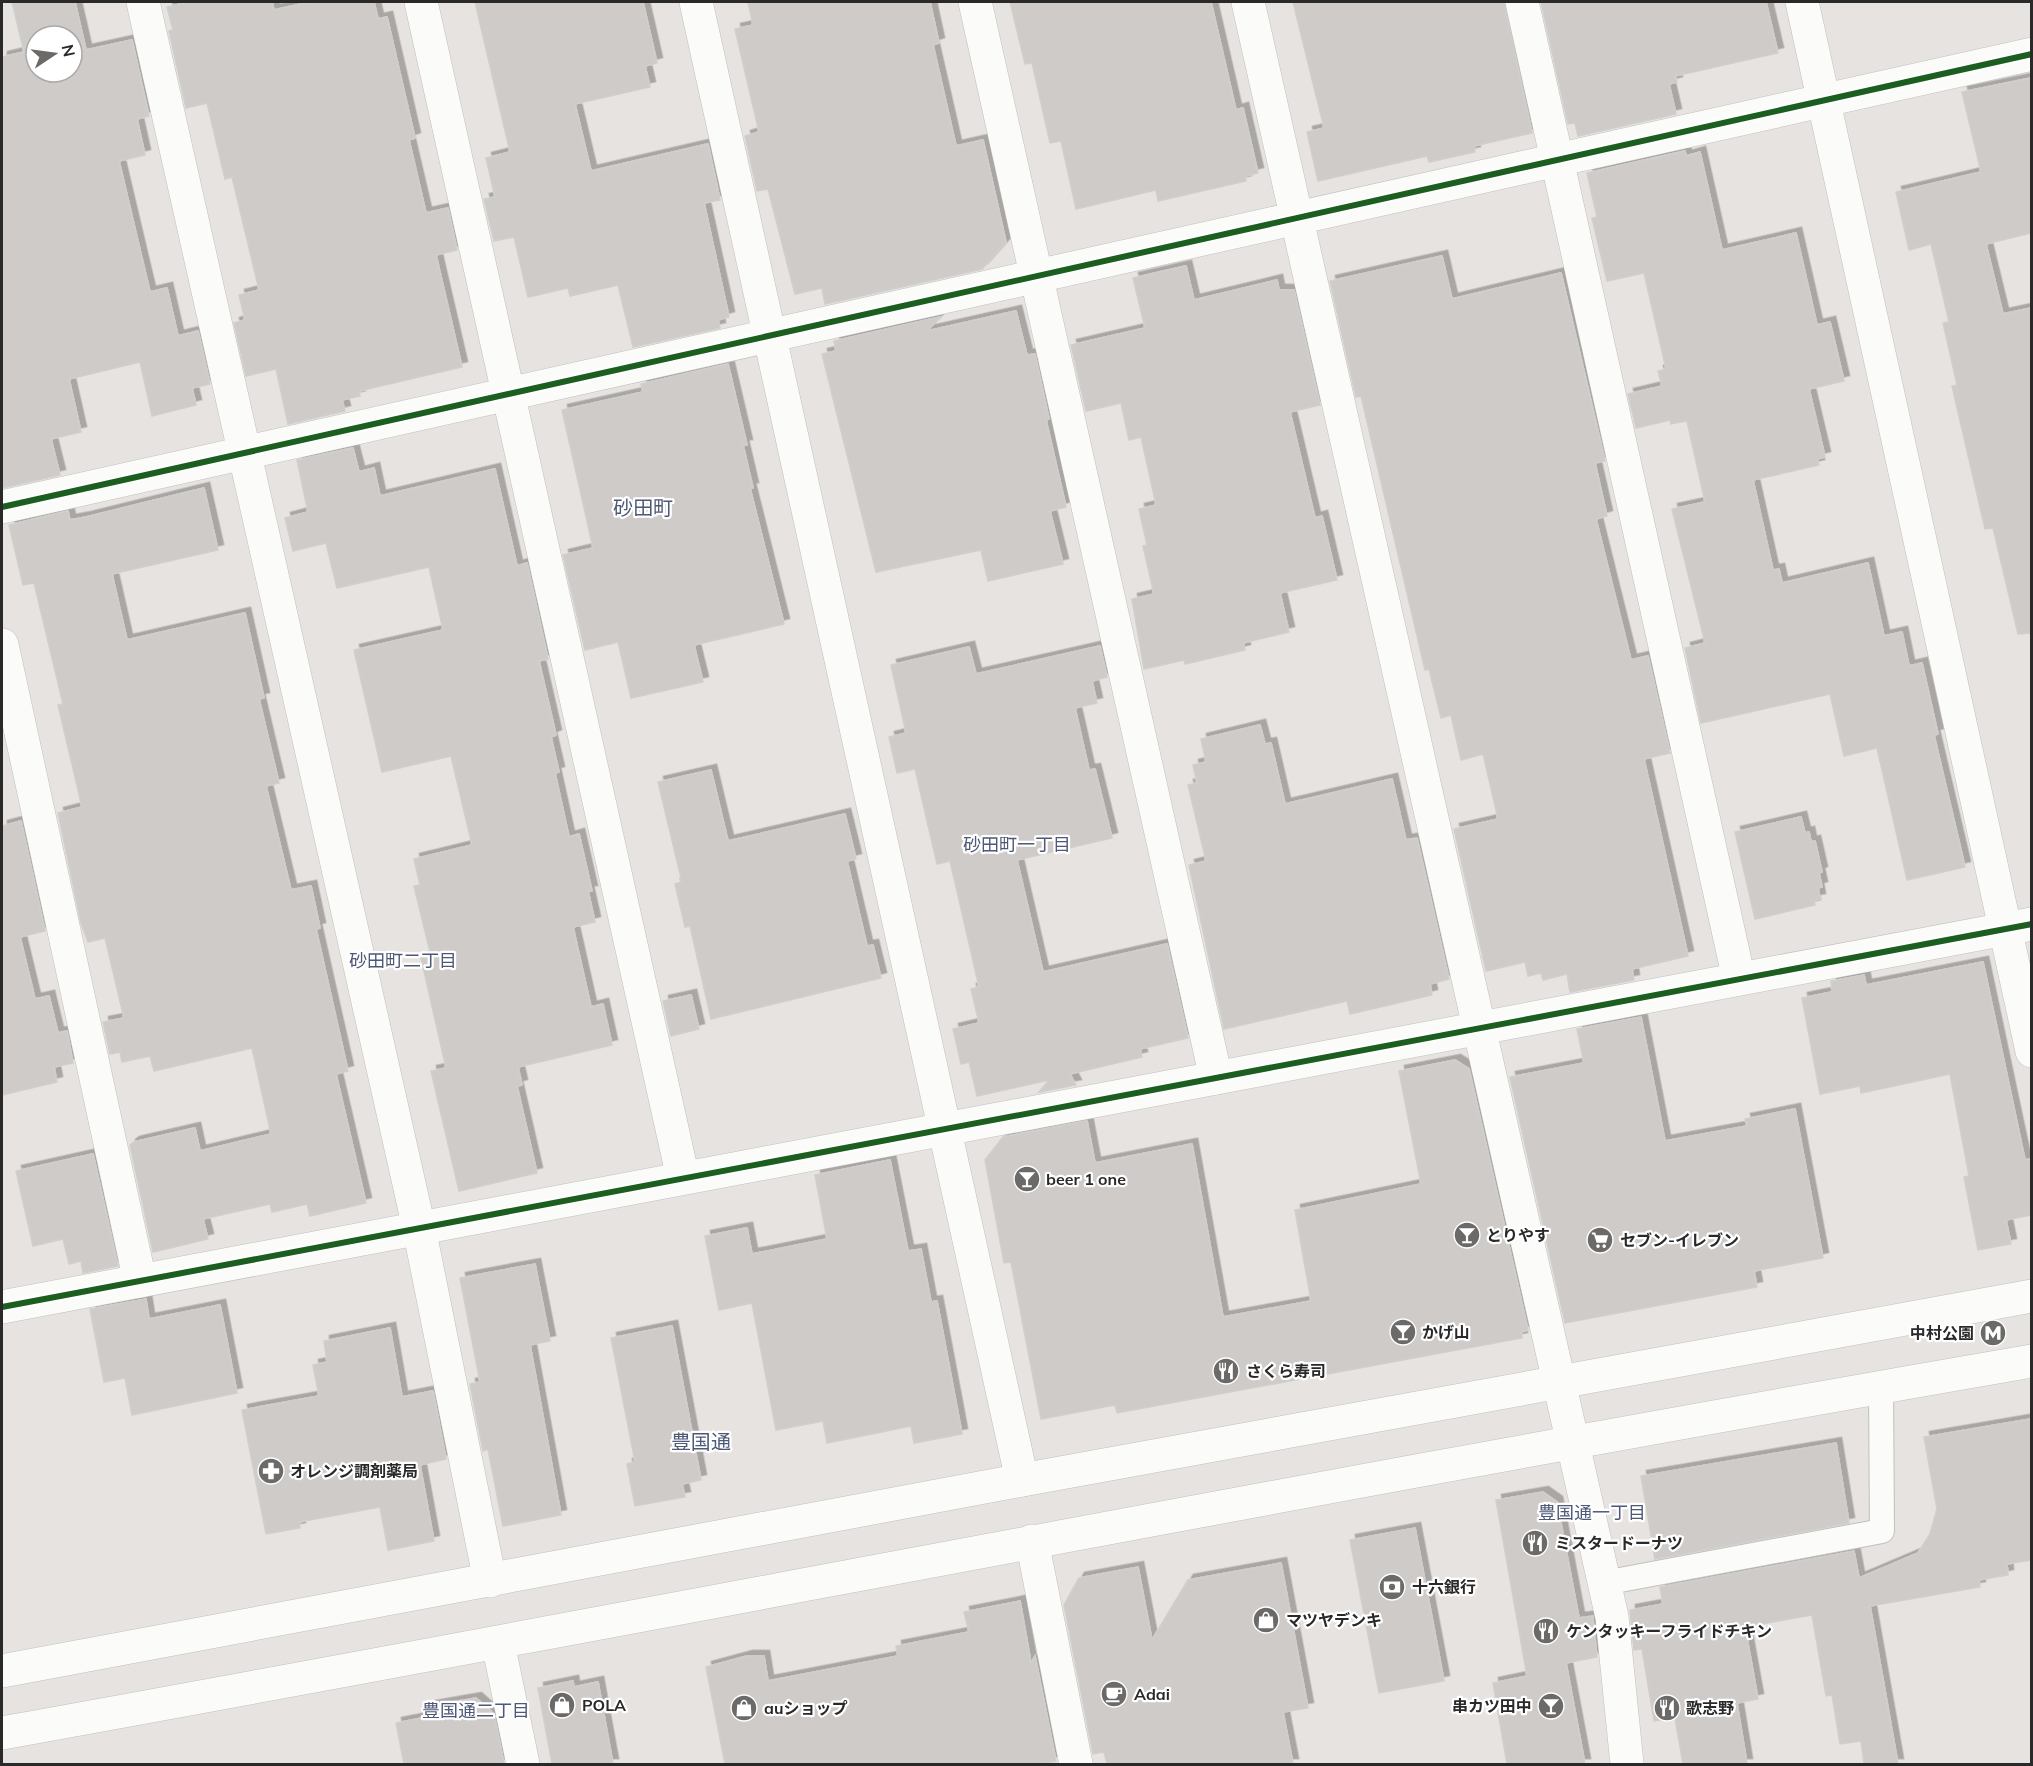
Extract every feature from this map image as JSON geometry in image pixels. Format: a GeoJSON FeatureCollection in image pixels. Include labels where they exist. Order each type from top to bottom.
{"type":"FeatureCollection","features":[{"type":"Feature","properties":{"kind":"street"},"geometry":{"type":"LineString","coordinates":[[143,2],[419,1228],[490,1581]]}},
{"type":"Feature","properties":{"kind":"street"},"geometry":{"type":"LineString","coordinates":[[421,2],[683,1178]]}},
{"type":"Feature","properties":{"kind":"street"},"geometry":{"type":"LineString","coordinates":[[696,2],[1022,1480]]}},
{"type":"Feature","properties":{"kind":"street"},"geometry":{"type":"LineString","coordinates":[[975,2],[1216,1078]]}},
{"type":"Feature","properties":{"kind":"street"},"geometry":{"type":"LineString","coordinates":[[1248,2],[1480,1028],[1557,1383],[1612,1617],[1627,1764]]}},
{"type":"Feature","properties":{"kind":"street"},"geometry":{"type":"LineString","coordinates":[[1522,2],[1739,979]]}},
{"type":"Feature","properties":{"kind":"street"},"geometry":{"type":"LineString","coordinates":[[1802,2],[1823,101],[2018,927],[2031,1051]]}},
{"type":"Feature","properties":{"kind":"street"},"geometry":{"type":"LineString","coordinates":[[2,507],[2031,54]]}},
{"type":"Feature","properties":{"kind":"street"},"geometry":{"type":"LineString","coordinates":[[2,645],[140,1281]]}},
{"type":"Feature","properties":{"kind":"street"},"geometry":{"type":"LineString","coordinates":[[2,1307],[2018,927]]}},
{"type":"Feature","properties":{"kind":"street"},"geometry":{"type":"LineString","coordinates":[[2,1671],[1022,1480],[2031,1296]]}},
{"type":"Feature","properties":{"kind":"street"},"geometry":{"type":"LineString","coordinates":[[2,1732],[498,1643],[1032,1541],[1571,1442],[2031,1361]]}},
{"type":"Feature","properties":{"kind":"street"},"geometry":{"type":"LineString","coordinates":[[1032,1541],[1076,1764]]}},
{"type":"Feature","properties":{"kind":"street"},"geometry":{"type":"LineString","coordinates":[[498,1643],[523,1764]]}},
{"type":"Feature","properties":{"kind":"lane"},"geometry":{"type":"LineString","coordinates":[[1604,1583],[1882,1531],[1881,1387]]}},
{"type":"Feature","properties":{"kind":"building"},"geometry":{"type":"Polygon","coordinates":[[[12,2],[75,2],[80,24],[24,24],[24,52],[12,2]]]}},
{"type":"Feature","properties":{"kind":"building"},"geometry":{"type":"Polygon","coordinates":[[[189,2],[272,2],[274,10],[310,2],[374,2],[378,19],[387,17],[415,138],[409,140],[426,213],[448,208],[457,250],[436,255],[462,367],[359,391],[360,396],[342,400],[345,411],[288,424],[276,369],[246,376],[234,323],[245,320],[239,295],[259,290],[232,177],[225,179],[207,103],[186,108],[169,31],[173,30],[167,7],[189,2]]]}},
{"type":"Feature","properties":{"kind":"building"},"geometry":{"type":"Polygon","coordinates":[[[475,2],[643,2],[657,63],[645,66],[650,87],[575,104],[591,171],[708,144],[720,200],[704,203],[729,317],[718,320],[720,328],[633,347],[618,285],[570,296],[568,288],[528,297],[514,237],[494,241],[484,199],[495,197],[486,158],[510,152],[475,2]]]}},
{"type":"Feature","properties":{"kind":"building"},"geometry":{"type":"Polygon","coordinates":[[[748,2],[930,2],[939,43],[933,45],[956,146],[983,140],[1006,242],[982,269],[825,304],[822,288],[795,294],[768,189],[757,191],[745,136],[759,132],[735,29],[753,25],[748,2]]]}},
{"type":"Feature","properties":{"kind":"building"},"geometry":{"type":"Polygon","coordinates":[[[1010,2],[1211,2],[1236,110],[1243,108],[1258,173],[1245,176],[1246,181],[1158,201],[1156,190],[1076,209],[1061,141],[1050,143],[1032,63],[1025,64],[1010,2]]]}},
{"type":"Feature","properties":{"kind":"building"},"geometry":{"type":"Polygon","coordinates":[[[1293,2],[1504,2],[1532,133],[1474,146],[1475,152],[1429,162],[1427,156],[1318,181],[1307,132],[1324,128],[1293,2]]]}},
{"type":"Feature","properties":{"kind":"building"},"geometry":{"type":"Polygon","coordinates":[[[1541,2],[1766,2],[1778,53],[1675,76],[1677,82],[1669,84],[1676,114],[1578,136],[1575,123],[1568,124],[1541,2]]]}},
{"type":"Feature","properties":{"kind":"building"},"geometry":{"type":"Polygon","coordinates":[[[132,40],[149,116],[137,119],[145,155],[119,161],[150,292],[167,288],[178,336],[198,331],[210,384],[192,388],[196,405],[152,416],[140,362],[69,379],[81,432],[51,439],[60,475],[2,488],[2,57],[24,52],[24,84],[84,84],[84,41],[86,50],[132,40]]]}},
{"type":"Feature","properties":{"kind":"building"},"geometry":{"type":"Polygon","coordinates":[[[2031,78],[2031,233],[1986,244],[2003,314],[2031,308],[2031,633],[2018,634],[1993,528],[1985,529],[1952,386],[1957,385],[1943,323],[1949,322],[1931,244],[1909,250],[1896,192],[1981,172],[1962,92],[2031,78]]]}},
{"type":"Feature","properties":{"kind":"building"},"geometry":{"type":"Polygon","coordinates":[[[1685,151],[1686,156],[1700,152],[1722,250],[1796,233],[1817,325],[1830,322],[1844,381],[1809,389],[1825,457],[1817,459],[1819,465],[1753,480],[1773,570],[1779,569],[1782,583],[1868,563],[1884,636],[1902,632],[1909,666],[1922,663],[1938,734],[1934,735],[1965,867],[1907,880],[1877,748],[1844,756],[1830,694],[1701,723],[1685,648],[1705,643],[1672,509],[1705,502],[1687,421],[1671,424],[1670,420],[1636,428],[1628,394],[1662,386],[1658,371],[1666,369],[1644,273],[1607,281],[1592,218],[1597,217],[1587,173],[1685,151]]]}},
{"type":"Feature","properties":{"kind":"building"},"geometry":{"type":"Polygon","coordinates":[[[1442,256],[1452,299],[1561,273],[1605,461],[1595,463],[1607,516],[1596,519],[1631,660],[1648,656],[1670,753],[1644,759],[1688,956],[1632,969],[1634,980],[1570,992],[1567,974],[1543,980],[1541,973],[1528,976],[1525,962],[1486,971],[1454,829],[1498,819],[1483,754],[1461,760],[1451,715],[1441,718],[1429,669],[1425,670],[1361,396],[1356,397],[1330,281],[1442,256]]]}},
{"type":"Feature","properties":{"kind":"building"},"geometry":{"type":"Polygon","coordinates":[[[1186,266],[1194,300],[1277,280],[1279,290],[1294,290],[1320,405],[1290,412],[1315,518],[1322,516],[1337,580],[1280,593],[1289,632],[1243,643],[1245,650],[1185,664],[1184,660],[1144,669],[1132,599],[1154,594],[1143,546],[1147,545],[1139,509],[1156,505],[1141,437],[1129,440],[1121,403],[1086,411],[1071,345],[1145,328],[1133,278],[1186,266]]]}},
{"type":"Feature","properties":{"kind":"building"},"geometry":{"type":"Polygon","coordinates":[[[1016,311],[1027,355],[1035,354],[1049,419],[1046,420],[1066,507],[1050,511],[1063,564],[988,581],[981,550],[876,572],[822,354],[836,351],[834,341],[940,317],[927,331],[1016,311]]]}},
{"type":"Feature","properties":{"kind":"building"},"geometry":{"type":"Polygon","coordinates":[[[728,364],[747,445],[743,445],[753,488],[750,488],[784,624],[694,645],[703,682],[631,698],[618,642],[585,650],[563,555],[593,548],[562,410],[643,392],[641,384],[728,364]]]}},
{"type":"Feature","properties":{"kind":"building"},"geometry":{"type":"Polygon","coordinates":[[[353,448],[359,472],[374,468],[380,496],[495,469],[517,566],[527,563],[548,659],[539,661],[556,735],[551,737],[559,772],[555,773],[569,837],[579,834],[592,891],[588,891],[595,922],[573,927],[591,1007],[603,1004],[612,1045],[518,1067],[522,1085],[517,1086],[537,1173],[459,1191],[431,1071],[446,1068],[421,958],[431,956],[414,886],[420,885],[414,859],[472,845],[451,756],[382,772],[354,650],[443,630],[429,567],[337,588],[326,543],[293,551],[285,518],[308,512],[297,460],[353,448]]]}},
{"type":"Feature","properties":{"kind":"building"},"geometry":{"type":"Polygon","coordinates":[[[204,488],[218,550],[112,574],[127,640],[245,613],[264,698],[259,699],[279,783],[266,786],[291,890],[311,886],[320,928],[316,929],[348,1071],[336,1074],[366,1203],[310,1216],[307,1204],[272,1212],[270,1204],[203,1219],[208,1239],[153,1252],[130,1145],[134,1142],[195,1128],[200,1151],[271,1134],[252,1048],[154,1071],[150,1056],[122,1062],[120,1052],[110,1054],[103,1022],[124,1018],[105,938],[88,942],[81,923],[58,813],[82,807],[58,705],[63,704],[34,583],[23,585],[9,525],[68,511],[70,520],[86,517],[204,488]]]}},
{"type":"Feature","properties":{"kind":"building"},"geometry":{"type":"Polygon","coordinates":[[[1100,646],[1107,677],[1092,681],[1097,703],[1075,708],[1089,770],[1095,769],[1112,838],[1017,860],[1043,972],[1167,944],[1188,1038],[1140,1049],[1142,1057],[1070,1074],[1076,1085],[1039,1092],[1049,1080],[977,1096],[969,1062],[961,1064],[953,1029],[979,1023],[971,989],[979,987],[950,861],[937,864],[915,769],[897,773],[889,737],[906,733],[891,665],[969,647],[976,674],[1100,646]]]}},
{"type":"Feature","properties":{"kind":"building"},"geometry":{"type":"Polygon","coordinates":[[[1260,725],[1265,744],[1271,743],[1285,804],[1392,779],[1406,840],[1417,838],[1449,979],[1430,984],[1432,995],[1350,1014],[1347,1001],[1224,1029],[1189,865],[1206,861],[1188,785],[1197,783],[1193,765],[1206,762],[1201,739],[1260,725]]]}},
{"type":"Feature","properties":{"kind":"building"},"geometry":{"type":"Polygon","coordinates":[[[711,770],[728,841],[845,814],[856,859],[847,861],[867,946],[873,945],[881,978],[711,1019],[690,926],[685,927],[675,884],[682,882],[658,782],[711,770]]]}},
{"type":"Feature","properties":{"kind":"building"},"geometry":{"type":"Polygon","coordinates":[[[1801,817],[1805,833],[1809,832],[1811,842],[1815,841],[1822,872],[1819,873],[1822,887],[1818,888],[1820,899],[1814,900],[1815,905],[1755,919],[1735,832],[1801,817]]]}},
{"type":"Feature","properties":{"kind":"building"},"geometry":{"type":"Polygon","coordinates":[[[21,821],[45,931],[20,937],[35,999],[49,996],[58,1033],[67,1031],[73,1063],[54,1067],[57,1082],[2,1095],[2,826],[21,821]]]}},
{"type":"Feature","properties":{"kind":"building"},"geometry":{"type":"Polygon","coordinates":[[[1983,962],[2025,1160],[2031,1159],[2031,1215],[2006,1220],[2011,1244],[1978,1250],[1964,1177],[1969,1176],[1950,1074],[1861,1093],[1860,1086],[1820,1094],[1802,998],[1832,992],[1831,981],[1864,975],[1866,985],[1983,962]]]}},
{"type":"Feature","properties":{"kind":"building"},"geometry":{"type":"Polygon","coordinates":[[[691,995],[699,1029],[671,1036],[663,1001],[691,995]]]}},
{"type":"Feature","properties":{"kind":"building"},"geometry":{"type":"Polygon","coordinates":[[[1641,1017],[1665,1141],[1747,1126],[1745,1119],[1795,1109],[1823,1258],[1754,1271],[1757,1287],[1565,1323],[1510,1077],[1584,1063],[1577,1029],[1641,1017]]]}},
{"type":"Feature","properties":{"kind":"building"},"geometry":{"type":"Polygon","coordinates":[[[1455,1060],[1469,1069],[1528,1330],[1521,1332],[1522,1338],[1117,1413],[1115,1405],[1041,1419],[1011,1262],[1004,1263],[985,1160],[1003,1137],[1087,1121],[1095,1163],[1192,1144],[1223,1317],[1311,1301],[1295,1210],[1421,1184],[1399,1071],[1455,1060]]]}},
{"type":"Feature","properties":{"kind":"building"},"geometry":{"type":"Polygon","coordinates":[[[93,1154],[118,1266],[83,1273],[81,1261],[69,1264],[63,1239],[33,1246],[16,1171],[93,1154]]]}},
{"type":"Feature","properties":{"kind":"building"},"geometry":{"type":"Polygon","coordinates":[[[890,1160],[908,1251],[921,1249],[931,1302],[937,1301],[962,1434],[914,1443],[911,1426],[827,1443],[823,1421],[776,1430],[752,1303],[719,1310],[705,1236],[747,1228],[752,1254],[827,1239],[815,1175],[890,1160]]]}},
{"type":"Feature","properties":{"kind":"building"},"geometry":{"type":"Polygon","coordinates":[[[535,1264],[550,1341],[530,1345],[561,1515],[503,1526],[488,1449],[483,1451],[470,1384],[480,1382],[460,1278],[535,1264]]]}},
{"type":"Feature","properties":{"kind":"building"},"geometry":{"type":"Polygon","coordinates":[[[146,1299],[149,1319],[220,1305],[237,1393],[132,1415],[125,1378],[104,1382],[90,1309],[146,1299]]]}},
{"type":"Feature","properties":{"kind":"building"},"geometry":{"type":"Polygon","coordinates":[[[672,1326],[701,1480],[682,1484],[685,1497],[635,1506],[627,1464],[635,1462],[611,1338],[672,1326]]]}},
{"type":"Feature","properties":{"kind":"building"},"geometry":{"type":"Polygon","coordinates":[[[390,1328],[402,1397],[433,1391],[446,1459],[420,1465],[434,1541],[388,1550],[380,1507],[299,1522],[300,1528],[266,1534],[242,1410],[319,1396],[313,1365],[327,1362],[324,1341],[390,1328]]]}},
{"type":"Feature","properties":{"kind":"building"},"geometry":{"type":"Polygon","coordinates":[[[2031,1419],[2031,1560],[2007,1564],[2008,1575],[1979,1580],[1980,1587],[1870,1606],[1898,1764],[1864,1764],[1861,1741],[1840,1744],[1832,1695],[1826,1696],[1812,1615],[1745,1627],[1758,1699],[1737,1703],[1747,1764],[1683,1764],[1675,1718],[1654,1721],[1642,1649],[1634,1650],[1630,1610],[1663,1604],[1660,1587],[1854,1551],[1859,1578],[1918,1553],[1930,1534],[1937,1509],[1924,1437],[2031,1419]]]}},
{"type":"Feature","properties":{"kind":"building"},"geometry":{"type":"Polygon","coordinates":[[[1836,1443],[1849,1523],[1655,1559],[1641,1476],[1836,1443]]]}},
{"type":"Feature","properties":{"kind":"building"},"geometry":{"type":"Polygon","coordinates":[[[1543,1492],[1557,1502],[1579,1618],[1593,1616],[1597,1657],[1566,1663],[1585,1764],[1507,1764],[1493,1683],[1527,1676],[1496,1500],[1543,1492]]]}},
{"type":"Feature","properties":{"kind":"building"},"geometry":{"type":"Polygon","coordinates":[[[1415,1528],[1444,1681],[1379,1693],[1350,1540],[1415,1528]]]}},
{"type":"Feature","properties":{"kind":"building"},"geometry":{"type":"Polygon","coordinates":[[[1281,1563],[1308,1708],[1283,1712],[1293,1764],[1107,1764],[1104,1752],[1093,1754],[1064,1605],[1079,1578],[1138,1567],[1152,1640],[1188,1580],[1281,1563]]]}},
{"type":"Feature","properties":{"kind":"building"},"geometry":{"type":"Polygon","coordinates":[[[1020,1601],[1031,1663],[1035,1656],[1056,1761],[1041,1764],[725,1764],[706,1667],[747,1656],[764,1656],[768,1681],[898,1656],[896,1646],[969,1632],[964,1612],[1020,1601]]]}},
{"type":"Feature","properties":{"kind":"building"},"geometry":{"type":"Polygon","coordinates":[[[573,1681],[574,1687],[598,1682],[613,1764],[552,1764],[538,1688],[573,1681]]]}},
{"type":"Feature","properties":{"kind":"building"},"geometry":{"type":"Polygon","coordinates":[[[476,1698],[494,1714],[504,1764],[404,1764],[396,1723],[432,1716],[430,1706],[476,1698]]]}},
{"type":"Feature","properties":{"kind":"cycle path"},"geometry":{"type":"LineString","coordinates":[[2,507],[2032,54]]}},
{"type":"Feature","properties":{"kind":"cycle path"},"geometry":{"type":"LineString","coordinates":[[2,1307],[2032,924]]}},
{"type":"Feature","properties":{"kind":"place","name":"beer 1 one"},"geometry":{"type":"Point","coordinates":[1027,1179]}},
{"type":"Feature","properties":{"kind":"place","name":"とりやす"},"geometry":{"type":"Point","coordinates":[1467,1235]}},
{"type":"Feature","properties":{"kind":"place","name":"セブン-イレブン"},"geometry":{"type":"Point","coordinates":[1600,1240]}},
{"type":"Feature","properties":{"kind":"place","name":"かげ山"},"geometry":{"type":"Point","coordinates":[1403,1332]}},
{"type":"Feature","properties":{"kind":"place","name":"中村公園"},"geometry":{"type":"Point","coordinates":[1993,1333]}},
{"type":"Feature","properties":{"kind":"place","name":"さくら寿司"},"geometry":{"type":"Point","coordinates":[1226,1371]}},
{"type":"Feature","properties":{"kind":"place","name":"オレンジ調剤薬局"},"geometry":{"type":"Point","coordinates":[271,1471]}},
{"type":"Feature","properties":{"kind":"place","name":"ミスタードーナツ"},"geometry":{"type":"Point","coordinates":[1535,1543]}},
{"type":"Feature","properties":{"kind":"place","name":"十六銀行"},"geometry":{"type":"Point","coordinates":[1392,1587]}},
{"type":"Feature","properties":{"kind":"place","name":"マツヤデンキ"},"geometry":{"type":"Point","coordinates":[1266,1620]}},
{"type":"Feature","properties":{"kind":"place","name":"ケンタッキーフライドチキン"},"geometry":{"type":"Point","coordinates":[1546,1631]}},
{"type":"Feature","properties":{"kind":"place","name":"Adai"},"geometry":{"type":"Point","coordinates":[1114,1694]}},
{"type":"Feature","properties":{"kind":"place","name":"POLA"},"geometry":{"type":"Point","coordinates":[562,1705]}},
{"type":"Feature","properties":{"kind":"place","name":"串カツ田中"},"geometry":{"type":"Point","coordinates":[1551,1706]}},
{"type":"Feature","properties":{"kind":"place","name":"auショップ"},"geometry":{"type":"Point","coordinates":[744,1708]}},
{"type":"Feature","properties":{"kind":"place","name":"歌志野"},"geometry":{"type":"Point","coordinates":[1667,1708]}},
{"type":"Feature","properties":{"kind":"district","name":"砂田町"},"geometry":{"type":"Point","coordinates":[643,507]}},
{"type":"Feature","properties":{"kind":"district","name":"砂田町一丁目"},"geometry":{"type":"Point","coordinates":[1017,844]}},
{"type":"Feature","properties":{"kind":"district","name":"砂田町二丁目"},"geometry":{"type":"Point","coordinates":[403,960]}},
{"type":"Feature","properties":{"kind":"district","name":"豊国通"},"geometry":{"type":"Point","coordinates":[701,1441]}},
{"type":"Feature","properties":{"kind":"district","name":"豊国通一丁目"},"geometry":{"type":"Point","coordinates":[1592,1512]}},
{"type":"Feature","properties":{"kind":"district","name":"豊国通二丁目"},"geometry":{"type":"Point","coordinates":[476,1710]}}]}
